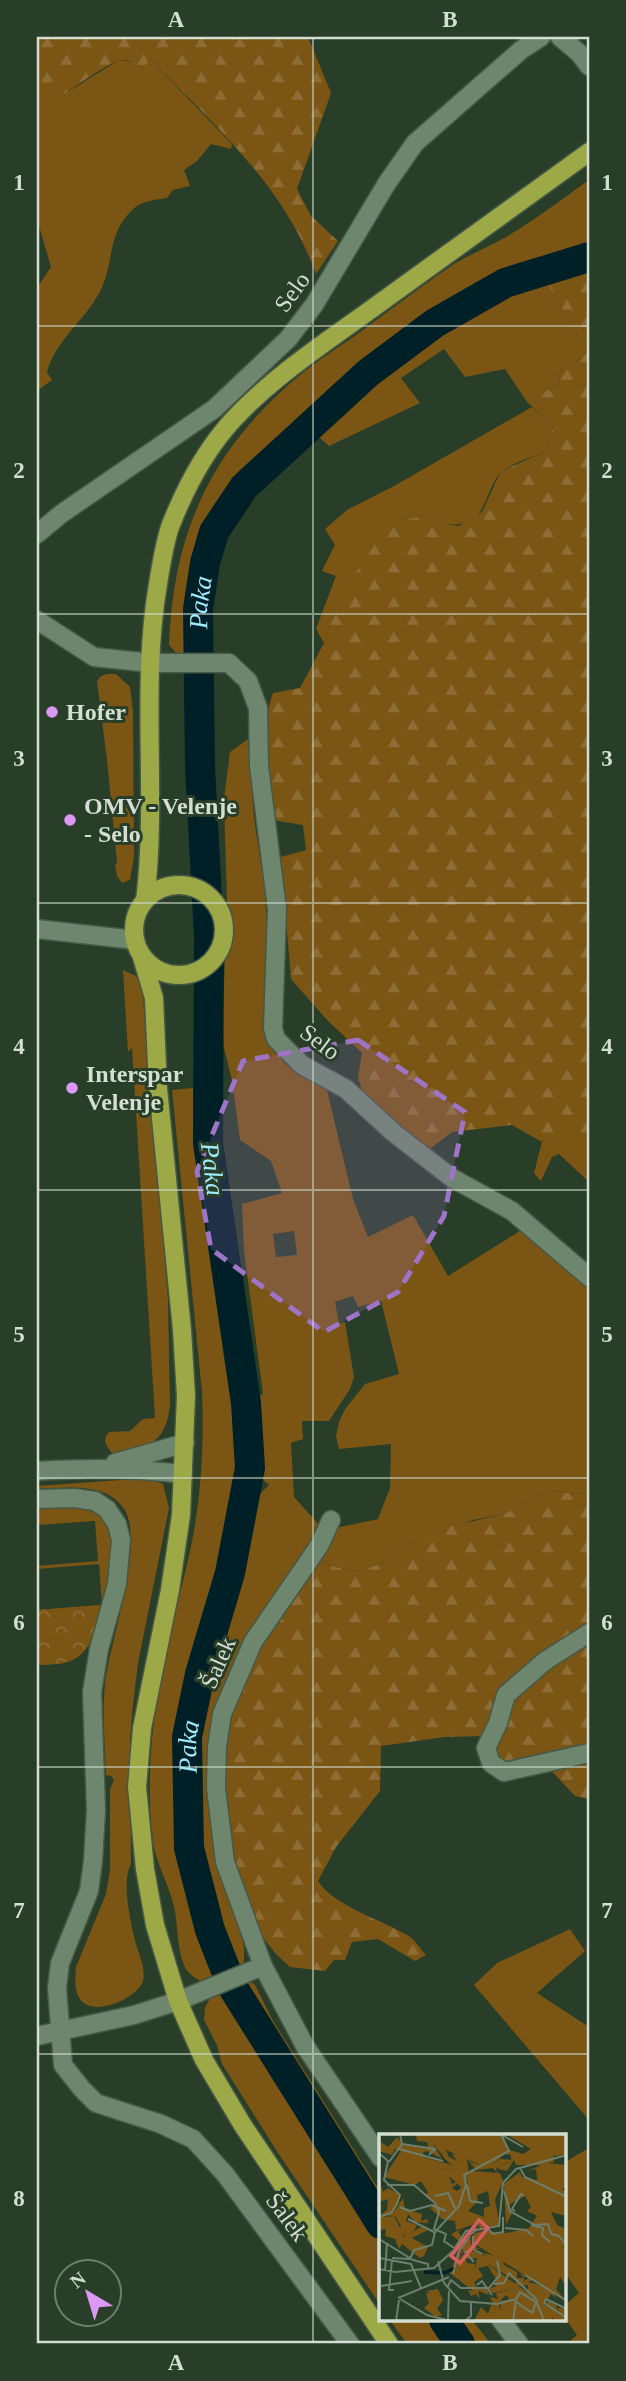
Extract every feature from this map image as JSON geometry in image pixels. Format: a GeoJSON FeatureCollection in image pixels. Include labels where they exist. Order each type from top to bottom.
{"type":"FeatureCollection","features":[{"type":"Feature","properties":{"kind":"main road"},"geometry":{"type":"LineString","coordinates":[[145,901],[149,847],[151,663],[158,586],[170,529],[193,480],[230,423],[268,387],[472,234],[589,152]]}},
{"type":"Feature","properties":{"kind":"main road"},"geometry":{"type":"LineString","coordinates":[[138,947],[150,964],[162,971],[176,975],[190,974],[203,968],[215,957],[222,944],[224,929],[221,914],[213,900],[201,891],[179,886],[157,874],[149,847]]}},
{"type":"Feature","properties":{"kind":"main road"},"geometry":{"type":"LineString","coordinates":[[155,998],[134,926],[145,901],[157,891],[179,886]]}},
{"type":"Feature","properties":{"kind":"main road"},"geometry":{"type":"LineString","coordinates":[[162,971],[155,998],[158,1088],[182,1330],[185,1443],[181,1515],[170,1590],[142,1728],[138,1787],[140,1826],[155,1925],[178,2001],[204,2060],[242,2124],[388,2344]]}},
{"type":"Feature","properties":{"kind":"street","name":"Selo"},"geometry":{"type":"LineString","coordinates":[[37,534],[61,514],[214,409],[288,339],[314,305],[387,183],[415,143],[521,50],[541,37]]}},
{"type":"Feature","properties":{"kind":"street"},"geometry":{"type":"LineString","coordinates":[[560,37],[579,53],[589,66]]}},
{"type":"Feature","properties":{"kind":"street"},"geometry":{"type":"LineString","coordinates":[[37,620],[94,657],[151,663]]}},
{"type":"Feature","properties":{"kind":"street","name":"Selo"},"geometry":{"type":"LineString","coordinates":[[151,663],[229,663],[248,681],[258,708],[258,766],[277,909],[273,1028],[276,1039],[302,1065],[346,1089],[394,1133],[452,1178],[512,1211],[589,1277]]}},
{"type":"Feature","properties":{"kind":"street"},"geometry":{"type":"LineString","coordinates":[[37,929],[138,947]]}},
{"type":"Feature","properties":{"kind":"street"},"geometry":{"type":"LineString","coordinates":[[98,1467],[185,1443]]}},
{"type":"Feature","properties":{"kind":"street"},"geometry":{"type":"LineString","coordinates":[[37,1471],[98,1467],[183,1474]]}},
{"type":"Feature","properties":{"kind":"street","name":"Šalek"},"geometry":{"type":"LineString","coordinates":[[37,1499],[74,1498],[95,1501],[107,1509],[117,1524],[121,1540],[117,1584],[99,1649],[92,1692],[96,1810],[89,1891],[60,1963],[57,1988],[63,2065],[96,2103],[161,2124],[193,2139],[217,2165],[350,2344]]}},
{"type":"Feature","properties":{"kind":"street","name":"Šalek"},"geometry":{"type":"LineString","coordinates":[[331,1520],[319,1546],[253,1642],[222,1714],[216,1788],[225,1862],[263,1966],[305,2046],[379,2155]]}},
{"type":"Feature","properties":{"kind":"street"},"geometry":{"type":"LineString","coordinates":[[589,1633],[545,1661],[506,1695],[498,1723],[486,1748],[491,1763],[504,1772],[589,1754]]}},
{"type":"Feature","properties":{"kind":"street"},"geometry":{"type":"LineString","coordinates":[[37,2036],[134,2015],[178,2001],[263,1966]]}},
{"type":"Feature","properties":{"kind":"street"},"geometry":{"type":"LineString","coordinates":[[503,2322],[520,2344]]}},
{"type":"Feature","properties":{"kind":"highlighted area"},"geometry":{"type":"Polygon","coordinates":[[[358,1040],[465,1112],[444,1216],[398,1292],[324,1332],[211,1249],[197,1171],[243,1061],[358,1040]]]}},
{"type":"Feature","properties":{"kind":"green space"},"geometry":{"type":"Polygon","coordinates":[[[37,37],[308,37],[331,93],[297,189],[311,216],[338,241],[316,274],[286,212],[266,184],[222,133],[150,59],[144,68],[123,60],[105,67],[37,115],[37,37]]]}},
{"type":"Feature","properties":{"kind":"green space"},"geometry":{"type":"Polygon","coordinates":[[[149,58],[232,144],[231,149],[211,144],[197,161],[184,170],[190,186],[173,190],[167,198],[139,205],[124,219],[115,237],[103,285],[97,297],[51,360],[47,372],[52,380],[37,391],[37,288],[51,267],[37,219],[37,115],[53,101],[119,60],[134,62],[149,58]]]}},
{"type":"Feature","properties":{"kind":"green space"},"geometry":{"type":"Polygon","coordinates":[[[589,180],[589,242],[491,282],[428,320],[336,391],[245,476],[207,531],[196,577],[192,656],[177,654],[169,645],[172,605],[178,567],[188,531],[219,466],[240,436],[265,408],[311,366],[454,264],[500,241],[589,180]]]}},
{"type":"Feature","properties":{"kind":"green space"},"geometry":{"type":"Polygon","coordinates":[[[589,259],[589,271],[547,283],[579,338],[589,347],[589,352],[559,372],[560,383],[527,402],[505,369],[465,377],[444,349],[401,378],[420,403],[329,446],[318,436],[243,510],[237,507],[303,440],[399,359],[505,292],[542,275],[589,259]]]}},
{"type":"Feature","properties":{"kind":"green space"},"geometry":{"type":"Polygon","coordinates":[[[589,271],[589,347],[579,338],[547,283],[589,271]]]}},
{"type":"Feature","properties":{"kind":"green space"},"geometry":{"type":"Polygon","coordinates":[[[589,352],[589,1142],[559,1138],[542,1142],[512,1125],[452,1132],[426,1152],[363,1093],[358,1078],[362,1053],[328,1021],[291,979],[281,857],[306,850],[303,825],[272,820],[265,756],[269,709],[273,693],[300,688],[324,643],[337,603],[377,539],[404,520],[435,513],[444,524],[459,526],[482,512],[501,471],[546,451],[553,426],[527,402],[560,383],[559,372],[589,352]]]}},
{"type":"Feature","properties":{"kind":"green space"},"geometry":{"type":"Polygon","coordinates":[[[532,407],[553,426],[546,451],[500,473],[481,510],[469,522],[444,524],[435,513],[404,520],[337,603],[324,643],[316,629],[336,576],[322,571],[335,545],[325,529],[347,510],[532,407]]]}},
{"type":"Feature","properties":{"kind":"green space"},"geometry":{"type":"Polygon","coordinates":[[[108,674],[116,674],[130,687],[133,711],[134,856],[130,880],[122,883],[117,876],[115,865],[117,863],[107,760],[97,681],[108,674]]]}},
{"type":"Feature","properties":{"kind":"green space"},"geometry":{"type":"Polygon","coordinates":[[[248,739],[254,818],[265,891],[269,972],[267,1037],[284,1063],[298,1074],[326,1086],[353,1199],[368,1237],[413,1215],[448,1276],[523,1229],[589,1288],[589,1492],[578,1494],[551,1491],[504,1514],[473,1520],[409,1544],[377,1565],[358,1571],[316,1560],[336,1528],[378,1519],[390,1488],[391,1444],[339,1449],[336,1436],[345,1409],[365,1384],[399,1374],[381,1301],[358,1307],[353,1296],[335,1302],[339,1323],[345,1322],[354,1377],[350,1389],[329,1421],[302,1421],[303,1439],[291,1443],[294,1497],[321,1527],[240,1924],[244,1966],[235,1972],[215,1927],[200,1870],[195,1838],[192,1772],[197,1709],[203,1681],[212,1681],[236,1573],[244,1568],[252,1513],[261,1493],[269,1485],[253,1471],[251,1400],[263,1394],[244,1251],[242,1204],[282,1193],[271,1161],[240,1140],[232,1080],[222,1040],[227,902],[224,799],[230,752],[248,739]],[[294,1231],[273,1234],[276,1257],[297,1255],[294,1231]]]}},
{"type":"Feature","properties":{"kind":"green space"},"geometry":{"type":"Polygon","coordinates":[[[123,970],[136,976],[142,985],[168,1300],[170,1405],[164,1428],[153,1442],[136,1450],[113,1454],[105,1441],[109,1432],[130,1431],[143,1419],[155,1418],[132,1048],[128,1052],[123,970]]]}},
{"type":"Feature","properties":{"kind":"green space"},"geometry":{"type":"Polygon","coordinates":[[[193,1088],[202,1191],[235,1371],[241,1430],[235,1517],[191,1688],[185,1717],[180,1778],[187,1870],[201,1929],[219,1979],[207,1984],[189,1973],[182,1960],[174,1906],[154,1849],[150,1801],[152,1741],[157,1701],[195,1525],[202,1459],[202,1392],[172,1090],[193,1088]]]}},
{"type":"Feature","properties":{"kind":"green space"},"geometry":{"type":"Polygon","coordinates":[[[551,1138],[589,1142],[589,1182],[559,1154],[552,1157],[541,1181],[534,1173],[542,1142],[551,1138]]]}},
{"type":"Feature","properties":{"kind":"green space"},"geometry":{"type":"Polygon","coordinates":[[[148,1478],[163,1484],[169,1508],[138,1663],[130,1738],[131,1864],[127,1892],[144,1976],[139,1988],[124,2000],[94,2007],[78,1996],[75,1984],[76,1967],[106,1894],[110,1870],[110,1789],[114,1780],[106,1775],[104,1695],[129,1565],[129,1521],[122,1506],[104,1493],[82,1488],[37,1489],[37,1486],[148,1478]]]}},
{"type":"Feature","properties":{"kind":"green space"},"geometry":{"type":"Polygon","coordinates":[[[551,1491],[578,1494],[589,1492],[589,1799],[575,1796],[547,1766],[506,1770],[484,1736],[445,1737],[381,1746],[380,1791],[336,1847],[318,1881],[335,1898],[410,1937],[426,1955],[415,1961],[378,1939],[352,1942],[345,1960],[334,1960],[325,1971],[290,1967],[258,1931],[237,1877],[227,1829],[222,1785],[228,1709],[243,1674],[316,1560],[358,1571],[377,1565],[409,1544],[443,1528],[504,1514],[551,1491]]]}},
{"type":"Feature","properties":{"kind":"green space"},"geometry":{"type":"Polygon","coordinates":[[[37,1505],[92,1507],[103,1519],[113,1546],[108,1589],[91,1639],[79,1656],[59,1664],[37,1665],[37,1610],[102,1605],[99,1564],[37,1569],[37,1566],[98,1561],[95,1521],[37,1525],[37,1505]]]}},
{"type":"Feature","properties":{"kind":"green space"},"geometry":{"type":"Polygon","coordinates":[[[102,1605],[105,1607],[84,1652],[67,1661],[37,1665],[37,1610],[102,1605]]]}},
{"type":"Feature","properties":{"kind":"green space"},"geometry":{"type":"Polygon","coordinates":[[[570,1929],[585,1951],[537,1993],[589,2027],[589,2120],[474,1985],[497,1963],[570,1929]]]}},
{"type":"Feature","properties":{"kind":"green space"},"geometry":{"type":"Polygon","coordinates":[[[245,1978],[255,1985],[273,2021],[379,2190],[379,2209],[264,2031],[238,1981],[245,1978]]]}},
{"type":"Feature","properties":{"kind":"green space"},"geometry":{"type":"Polygon","coordinates":[[[223,1987],[252,2038],[351,2194],[379,2231],[379,2303],[222,2064],[217,2045],[204,2020],[205,2008],[212,1994],[223,1987]]]}},
{"type":"Feature","properties":{"kind":"green space"},"geometry":{"type":"Polygon","coordinates":[[[589,2148],[589,2344],[567,2344],[577,2335],[566,2319],[566,2304],[579,2293],[566,2274],[566,2161],[589,2148]]]}},
{"type":"Feature","properties":{"kind":"green space"},"geometry":{"type":"Polygon","coordinates":[[[391,2322],[438,2322],[454,2344],[407,2344],[391,2322]]]}},
{"type":"Feature","properties":{"kind":"green space"},"geometry":{"type":"Polygon","coordinates":[[[451,2322],[474,2322],[491,2344],[467,2344],[451,2322]]]}},
{"type":"Feature","properties":{"kind":"waterway","name":"Paka"},"geometry":{"type":"LineString","coordinates":[[379,2221],[232,1986],[210,1930],[189,1848],[187,1737],[200,1674],[230,1573],[250,1468],[246,1403],[208,1143],[209,937],[200,766],[198,609],[205,563],[214,532],[244,487],[368,373],[435,323],[505,283],[589,257]]}},
{"type":"Feature","properties":{"kind":"waterway","name":"Paka"},"geometry":{"type":"LineString","coordinates":[[445,2322],[460,2344]]}},
{"type":"Feature","properties":{"kind":"place","name":"Hofer"},"geometry":{"type":"Point","coordinates":[52,712]}},
{"type":"Feature","properties":{"kind":"place","name":"OMV - Velenje - Selo"},"geometry":{"type":"Point","coordinates":[70,820]}},
{"type":"Feature","properties":{"kind":"place","name":"Interspar Velenje"},"geometry":{"type":"Point","coordinates":[72,1088]}}]}
